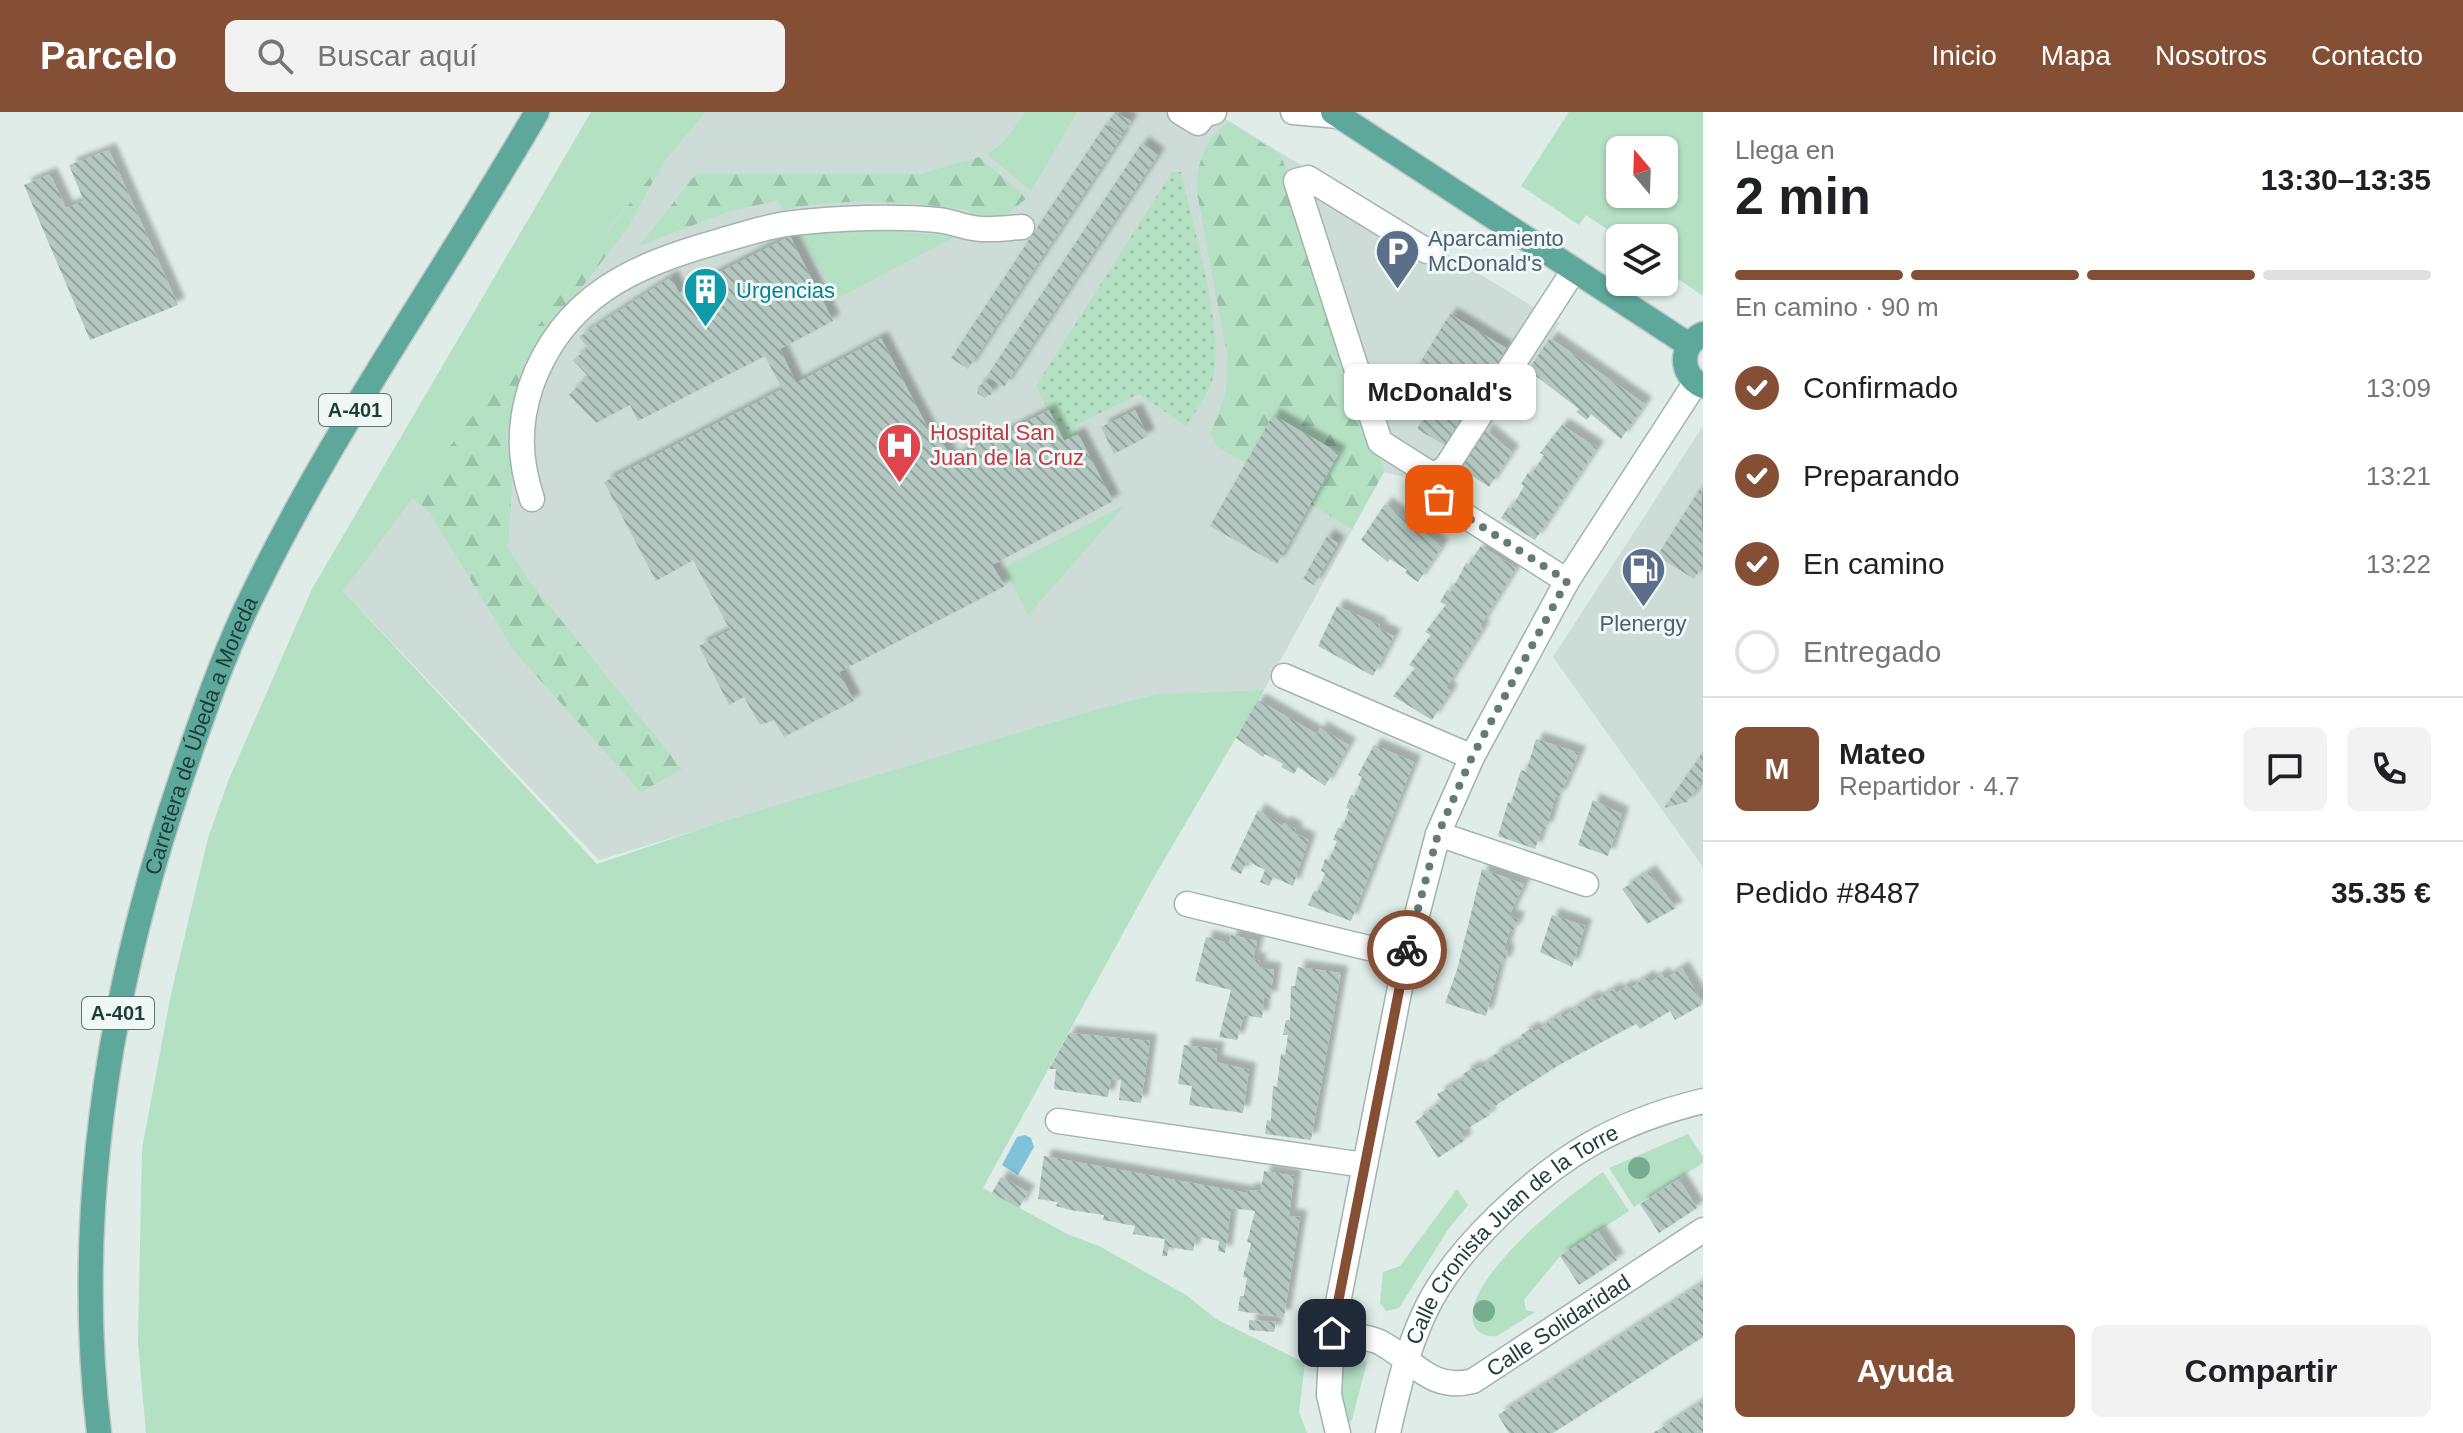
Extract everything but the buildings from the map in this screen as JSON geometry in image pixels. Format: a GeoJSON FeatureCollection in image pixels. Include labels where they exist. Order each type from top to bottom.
{"type":"FeatureCollection","features":[{"type":"Feature","properties":{"kind":"main road","name":"Carretera de Úbeda a Moreda"},"geometry":{"type":"LineString","coordinates":[[99,1433],[90,1319],[92,1215],[107,1083],[126,965],[170,810],[202,716],[255,588],[313,480],[537,112]]}},
{"type":"Feature","properties":{"kind":"main road"},"geometry":{"type":"LineString","coordinates":[[1336,114],[1574,270],[1696,340],[1684,363],[1699,384]]}},
{"type":"Feature","properties":{"kind":"street"},"geometry":{"type":"LineString","coordinates":[[1180,112],[1198,123],[1205,114],[1214,112]]}},
{"type":"Feature","properties":{"kind":"street"},"geometry":{"type":"LineString","coordinates":[[1293,112],[1336,114]]}},
{"type":"Feature","properties":{"kind":"street"},"geometry":{"type":"LineString","coordinates":[[1435,248],[1427,251],[1308,178],[1296,181],[1380,442],[1432,475],[1445,469],[1574,270]]}},
{"type":"Feature","properties":{"kind":"street"},"geometry":{"type":"LineString","coordinates":[[532,499],[523,473],[520,442],[524,409],[535,377],[548,347],[566,321],[617,281],[673,254],[799,222],[886,218],[940,220],[976,229],[1022,227]]}},
{"type":"Feature","properties":{"kind":"street"},"geometry":{"type":"LineString","coordinates":[[1338,1433],[1329,1395],[1332,1333],[1406,957],[1438,834],[1472,757],[1567,581],[1699,384]]}},
{"type":"Feature","properties":{"kind":"street"},"geometry":{"type":"LineString","coordinates":[[1439,499],[1567,581]]}},
{"type":"Feature","properties":{"kind":"street"},"geometry":{"type":"LineString","coordinates":[[1284,676],[1472,757]]}},
{"type":"Feature","properties":{"kind":"street"},"geometry":{"type":"LineString","coordinates":[[1438,834],[1586,884]]}},
{"type":"Feature","properties":{"kind":"street"},"geometry":{"type":"LineString","coordinates":[[1187,904],[1406,957]]}},
{"type":"Feature","properties":{"kind":"street","name":"Calle Cronista Juan de la Torre"},"geometry":{"type":"LineString","coordinates":[[1388,1433],[1406,1363],[1422,1317],[1458,1258],[1540,1176],[1610,1132],[1703,1101]]}},
{"type":"Feature","properties":{"kind":"street"},"geometry":{"type":"LineString","coordinates":[[1058,1121],[1364,1165]]}},
{"type":"Feature","properties":{"kind":"street","name":"Calle Solidaridad"},"geometry":{"type":"LineString","coordinates":[[1332,1333],[1381,1342],[1406,1363],[1438,1382],[1456,1385],[1473,1381],[1703,1230]]}},
{"type":"Feature","properties":{"kind":"shaded area","name":"Hospital San Juan de la Cruz"},"geometry":{"type":"Polygon","coordinates":[[[706,112],[1214,112],[1560,323],[1444,494],[1431,484],[1384,472],[1264,690],[1158,694],[1104,707],[599,860],[343,591],[614,222],[706,112]]]}},
{"type":"Feature","properties":{"kind":"shaded area","name":"Plenergy"},"geometry":{"type":"Polygon","coordinates":[[[1703,426],[1703,867],[1553,657],[1703,426]]]}},
{"type":"Feature","properties":{"kind":"green space"},"geometry":{"type":"Polygon","coordinates":[[[591,112],[706,112],[614,222],[542,325],[343,591],[597,864],[725,821],[1104,707],[1158,694],[1264,690],[1154,877],[983,1188],[1067,1234],[1099,1246],[1186,1295],[1216,1319],[1305,1363],[1299,1412],[1307,1433],[146,1433],[138,1343],[142,1149],[171,994],[208,838],[229,779],[312,589],[591,112]]]}},
{"type":"Feature","properties":{"kind":"green space"},"geometry":{"type":"Polygon","coordinates":[[[1026,112],[1077,112],[1031,191],[987,154],[1002,144],[1026,112]]]}},
{"type":"Feature","properties":{"kind":"green space"},"geometry":{"type":"Polygon","coordinates":[[[1569,112],[1703,112],[1703,296],[1678,279],[1678,224],[1606,224],[1606,229],[1586,215],[1579,225],[1521,186],[1569,112]]]}},
{"type":"Feature","properties":{"kind":"green space"},"geometry":{"type":"Polygon","coordinates":[[[1230,122],[1281,155],[1384,472],[1352,529],[1310,504],[1339,453],[1273,416],[1246,463],[1216,446],[1210,434],[1226,393],[1228,360],[1196,187],[1205,150],[1215,134],[1230,122]]]}},
{"type":"Feature","properties":{"kind":"green space"},"geometry":{"type":"Polygon","coordinates":[[[979,157],[1027,198],[1003,217],[976,220],[967,210],[874,202],[828,203],[782,210],[779,200],[727,212],[639,246],[696,174],[920,174],[979,157]]]}},
{"type":"Feature","properties":{"kind":"green space"},"geometry":{"type":"Polygon","coordinates":[[[665,159],[627,229],[547,332],[517,389],[506,439],[513,473],[508,548],[530,582],[682,769],[641,792],[515,652],[429,512],[412,497],[665,159]]]}},
{"type":"Feature","properties":{"kind":"green space"},"geometry":{"type":"Polygon","coordinates":[[[1172,172],[1181,172],[1211,305],[1216,357],[1211,384],[1186,426],[1139,394],[1074,426],[1078,434],[1064,441],[1036,386],[1172,172]]]}},
{"type":"Feature","properties":{"kind":"green space"},"geometry":{"type":"Polygon","coordinates":[[[856,229],[956,236],[838,298],[800,235],[856,229]]]}},
{"type":"Feature","properties":{"kind":"green space"},"geometry":{"type":"Polygon","coordinates":[[[1125,505],[1028,615],[1004,568],[1125,505]]]}},
{"type":"Feature","properties":{"kind":"green space"},"geometry":{"type":"Polygon","coordinates":[[[1688,1134],[1703,1157],[1703,1163],[1634,1207],[1609,1168],[1688,1134]]]}},
{"type":"Feature","properties":{"kind":"green space"},"geometry":{"type":"Polygon","coordinates":[[[1603,1172],[1629,1211],[1560,1256],[1524,1300],[1526,1310],[1535,1312],[1497,1336],[1479,1332],[1473,1322],[1474,1304],[1501,1261],[1545,1217],[1603,1172]]]}},
{"type":"Feature","properties":{"kind":"green space"},"geometry":{"type":"Polygon","coordinates":[[[1457,1189],[1468,1205],[1447,1231],[1399,1308],[1386,1311],[1380,1303],[1383,1272],[1400,1266],[1457,1189]]]}},
{"type":"Feature","properties":{"kind":"green space"},"geometry":{"type":"Polygon","coordinates":[[[1347,1355],[1367,1362],[1352,1420],[1348,1423],[1339,1399],[1341,1371],[1347,1355]]]}},
{"type":"Feature","properties":{"kind":"water"},"geometry":{"type":"Polygon","coordinates":[[[1025,1135],[1031,1138],[1034,1147],[1018,1175],[1002,1165],[1017,1137],[1025,1135]]]}},
{"type":"Feature","properties":{"kind":"way so far"},"geometry":{"type":"LineString","coordinates":[[1407,950],[1438,834],[1472,757],[1567,581],[1439,499]]}},
{"type":"Feature","properties":{"kind":"place","name":"Aparcamiento McDonald's"},"geometry":{"type":"Point","coordinates":[1397,290]}},
{"type":"Feature","properties":{"kind":"place","name":"Urgencias"},"geometry":{"type":"Point","coordinates":[705,329]}},
{"type":"Feature","properties":{"kind":"place","name":"Hospital San Juan de la Cruz"},"geometry":{"type":"Point","coordinates":[899,484]}},
{"type":"Feature","properties":{"kind":"place","name":"McDonald's"},"geometry":{"type":"Point","coordinates":[1439,499]}},
{"type":"Feature","properties":{"kind":"place","name":"Plenergy"},"geometry":{"type":"Point","coordinates":[1643,609]}},
{"type":"Feature","properties":{"kind":"route"},"geometry":{"type":"LineString","coordinates":[[1332,1333],[1407,950]]}}]}
